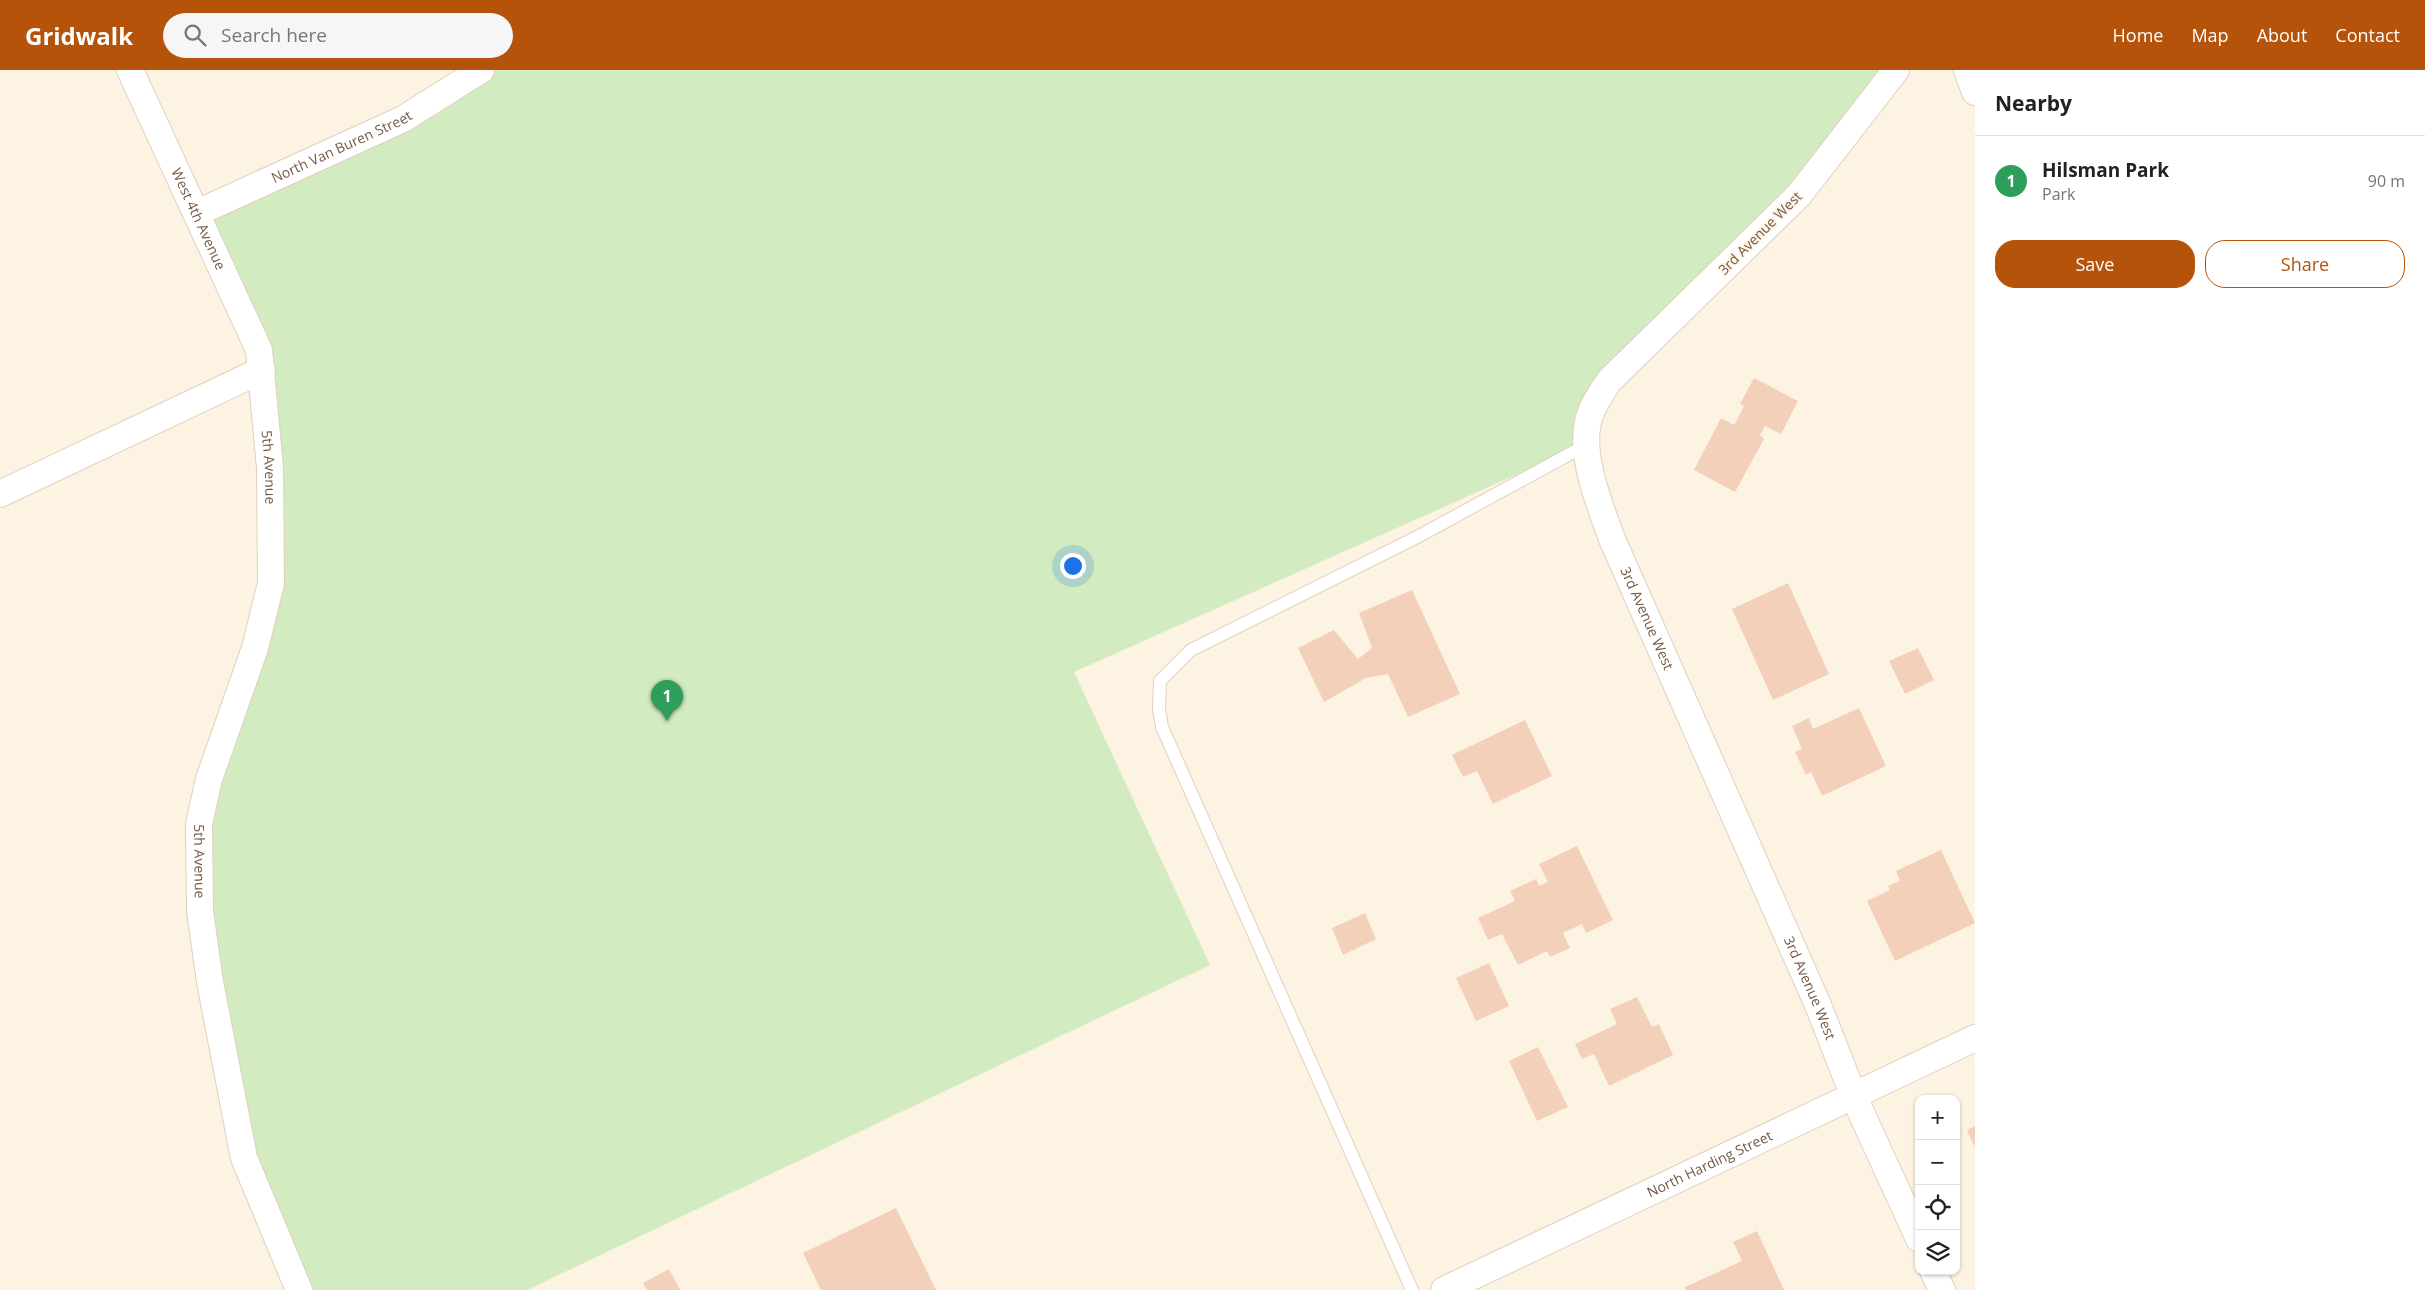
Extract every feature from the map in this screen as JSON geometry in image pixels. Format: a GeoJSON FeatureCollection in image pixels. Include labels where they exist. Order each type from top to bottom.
{"type":"FeatureCollection","features":[{"type":"Feature","properties":{"kind":"street","name":"West 4th Avenue"},"geometry":{"type":"LineString","coordinates":[[130,70],[260,350],[262,370]]}},
{"type":"Feature","properties":{"kind":"street","name":"North Van Buren Street"},"geometry":{"type":"LineString","coordinates":[[197,213],[402,119],[481,70]]}},
{"type":"Feature","properties":{"kind":"street","name":"3rd Avenue West"},"geometry":{"type":"LineString","coordinates":[[1896,70],[1799,195],[1609,381],[1594,406],[1587,424],[1591,480],[1612,539],[1818,1005],[1854,1097],[1915,1230]]}},
{"type":"Feature","properties":{"kind":"street"},"geometry":{"type":"LineString","coordinates":[[1967,70],[1975,92]]}},
{"type":"Feature","properties":{"kind":"street"},"geometry":{"type":"LineString","coordinates":[[0,494],[262,370]]}},
{"type":"Feature","properties":{"kind":"street","name":"5th Avenue"},"geometry":{"type":"LineString","coordinates":[[262,370],[270,468],[271,583],[255,648],[209,779],[199,824],[200,911],[210,982],[244,1158],[299,1290]]}},
{"type":"Feature","properties":{"kind":"street","name":"North Harding Street"},"geometry":{"type":"LineString","coordinates":[[1444,1290],[1975,1038]]}},
{"type":"Feature","properties":{"kind":"street"},"geometry":{"type":"LineString","coordinates":[[1935,1275],[1942,1290]]}},
{"type":"Feature","properties":{"kind":"lane"},"geometry":{"type":"LineString","coordinates":[[1412,1290],[1162,727],[1159,709],[1160,681],[1191,650],[1419,536],[1588,444]]}},
{"type":"Feature","properties":{"kind":"green space"},"geometry":{"type":"Polygon","coordinates":[[[489,70],[1890,70],[1797,193],[1606,380],[1585,444],[1074,672],[1210,965],[527,1290],[308,1290],[250,1155],[218,975],[207,824],[263,648],[267,347],[206,215],[489,70]]]}},
{"type":"Feature","properties":{"kind":"building"},"geometry":{"type":"Polygon","coordinates":[[[1754,378],[1798,401],[1781,434],[1765,426],[1760,435],[1764,439],[1735,492],[1694,470],[1721,418],[1734,425],[1744,406],[1740,404],[1754,378]]]}},
{"type":"Feature","properties":{"kind":"building"},"geometry":{"type":"Polygon","coordinates":[[[1788,583],[1829,674],[1773,700],[1732,609],[1788,583]]]}},
{"type":"Feature","properties":{"kind":"building"},"geometry":{"type":"Polygon","coordinates":[[[1412,590],[1460,694],[1408,717],[1388,674],[1366,678],[1324,702],[1298,648],[1334,630],[1358,659],[1372,648],[1359,613],[1412,590]]]}},
{"type":"Feature","properties":{"kind":"building"},"geometry":{"type":"Polygon","coordinates":[[[1918,648],[1934,680],[1905,694],[1889,661],[1918,648]]]}},
{"type":"Feature","properties":{"kind":"building"},"geometry":{"type":"Polygon","coordinates":[[[1859,708],[1886,766],[1822,796],[1811,772],[1806,775],[1795,752],[1802,749],[1792,726],[1809,718],[1813,729],[1859,708]]]}},
{"type":"Feature","properties":{"kind":"building"},"geometry":{"type":"Polygon","coordinates":[[[1525,720],[1552,776],[1493,804],[1477,771],[1463,777],[1452,755],[1525,720]]]}},
{"type":"Feature","properties":{"kind":"building"},"geometry":{"type":"Polygon","coordinates":[[[1577,846],[1613,920],[1586,933],[1582,924],[1563,933],[1570,948],[1550,957],[1547,951],[1518,965],[1502,934],[1488,940],[1478,918],[1515,901],[1510,891],[1536,879],[1539,886],[1548,882],[1539,864],[1577,846]]]}},
{"type":"Feature","properties":{"kind":"building"},"geometry":{"type":"Polygon","coordinates":[[[1941,850],[1975,923],[1895,961],[1867,901],[1890,890],[1888,886],[1900,881],[1896,871],[1941,850]]]}},
{"type":"Feature","properties":{"kind":"building"},"geometry":{"type":"Polygon","coordinates":[[[1365,913],[1376,939],[1343,955],[1332,928],[1365,913]]]}},
{"type":"Feature","properties":{"kind":"building"},"geometry":{"type":"Polygon","coordinates":[[[1489,963],[1509,1006],[1476,1021],[1456,978],[1489,963]]]}},
{"type":"Feature","properties":{"kind":"building"},"geometry":{"type":"Polygon","coordinates":[[[1637,997],[1652,1027],[1659,1024],[1673,1055],[1609,1086],[1594,1054],[1582,1059],[1575,1044],[1617,1024],[1610,1009],[1637,997]]]}},
{"type":"Feature","properties":{"kind":"building"},"geometry":{"type":"Polygon","coordinates":[[[1538,1047],[1568,1107],[1537,1121],[1509,1061],[1538,1047]]]}},
{"type":"Feature","properties":{"kind":"building"},"geometry":{"type":"Polygon","coordinates":[[[1975,1126],[1975,1148],[1967,1130],[1975,1126]]]}},
{"type":"Feature","properties":{"kind":"building"},"geometry":{"type":"Polygon","coordinates":[[[896,1208],[936,1290],[821,1290],[803,1253],[896,1208]]]}},
{"type":"Feature","properties":{"kind":"building"},"geometry":{"type":"Polygon","coordinates":[[[1757,1231],[1784,1290],[1686,1290],[1685,1287],[1742,1261],[1733,1242],[1757,1231]]]}},
{"type":"Feature","properties":{"kind":"building"},"geometry":{"type":"Polygon","coordinates":[[[669,1269],[680,1290],[647,1290],[643,1283],[669,1269]]]}},
{"type":"Feature","properties":{"kind":"place","name":"Hilsman Park"},"geometry":{"type":"Point","coordinates":[667,721]}}]}
